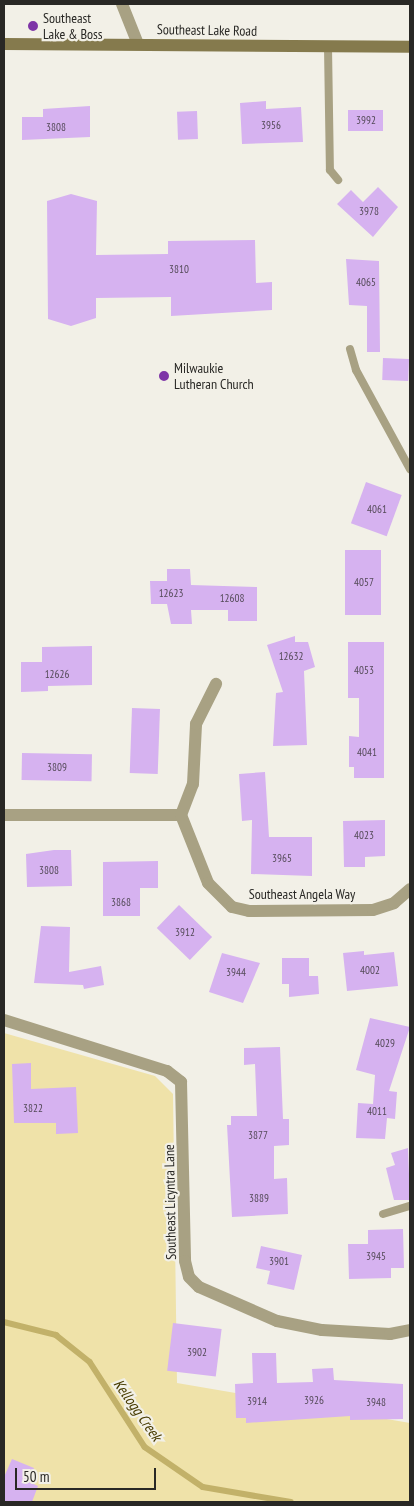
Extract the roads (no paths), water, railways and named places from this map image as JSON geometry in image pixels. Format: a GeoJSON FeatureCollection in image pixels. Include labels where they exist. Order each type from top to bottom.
{"type":"FeatureCollection","features":[{"type":"Feature","properties":{"kind":"main road","name":"Southeast Lake Road"},"geometry":{"type":"LineString","coordinates":[[4,44],[410,47]]}},
{"type":"Feature","properties":{"kind":"street"},"geometry":{"type":"LineString","coordinates":[[122,4],[138,44]]}},
{"type":"Feature","properties":{"kind":"street"},"geometry":{"type":"LineString","coordinates":[[4,815],[180,815],[193,784],[196,724],[216,684]]}},
{"type":"Feature","properties":{"kind":"street","name":"Southeast Angela Way"},"geometry":{"type":"LineString","coordinates":[[180,815],[208,883],[232,907],[248,911],[373,910],[394,903],[410,889]]}},
{"type":"Feature","properties":{"kind":"street","name":"Southeast Licyntra Lane"},"geometry":{"type":"LineString","coordinates":[[4,1020],[166,1071],[181,1082],[185,1261],[189,1277],[199,1287],[276,1321],[322,1330],[381,1334],[410,1330]]}},
{"type":"Feature","properties":{"kind":"lane"},"geometry":{"type":"LineString","coordinates":[[328,47],[330,170],[338,180]]}},
{"type":"Feature","properties":{"kind":"lane"},"geometry":{"type":"LineString","coordinates":[[350,350],[356,370],[410,469]]}},
{"type":"Feature","properties":{"kind":"lane"},"geometry":{"type":"LineString","coordinates":[[383,1214],[410,1206]]}},
{"type":"Feature","properties":{"kind":"waterway","name":"Kellogg Creek"},"geometry":{"type":"LineString","coordinates":[[4,1322],[56,1335],[90,1362],[145,1447],[203,1487],[291,1502]]}},
{"type":"Feature","properties":{"kind":"place","name":"Southeast Lake & Boss"},"geometry":{"type":"Point","coordinates":[33,26]}},
{"type":"Feature","properties":{"kind":"place","name":"Milwaukie Lutheran Church"},"geometry":{"type":"Point","coordinates":[164,376]}}]}
